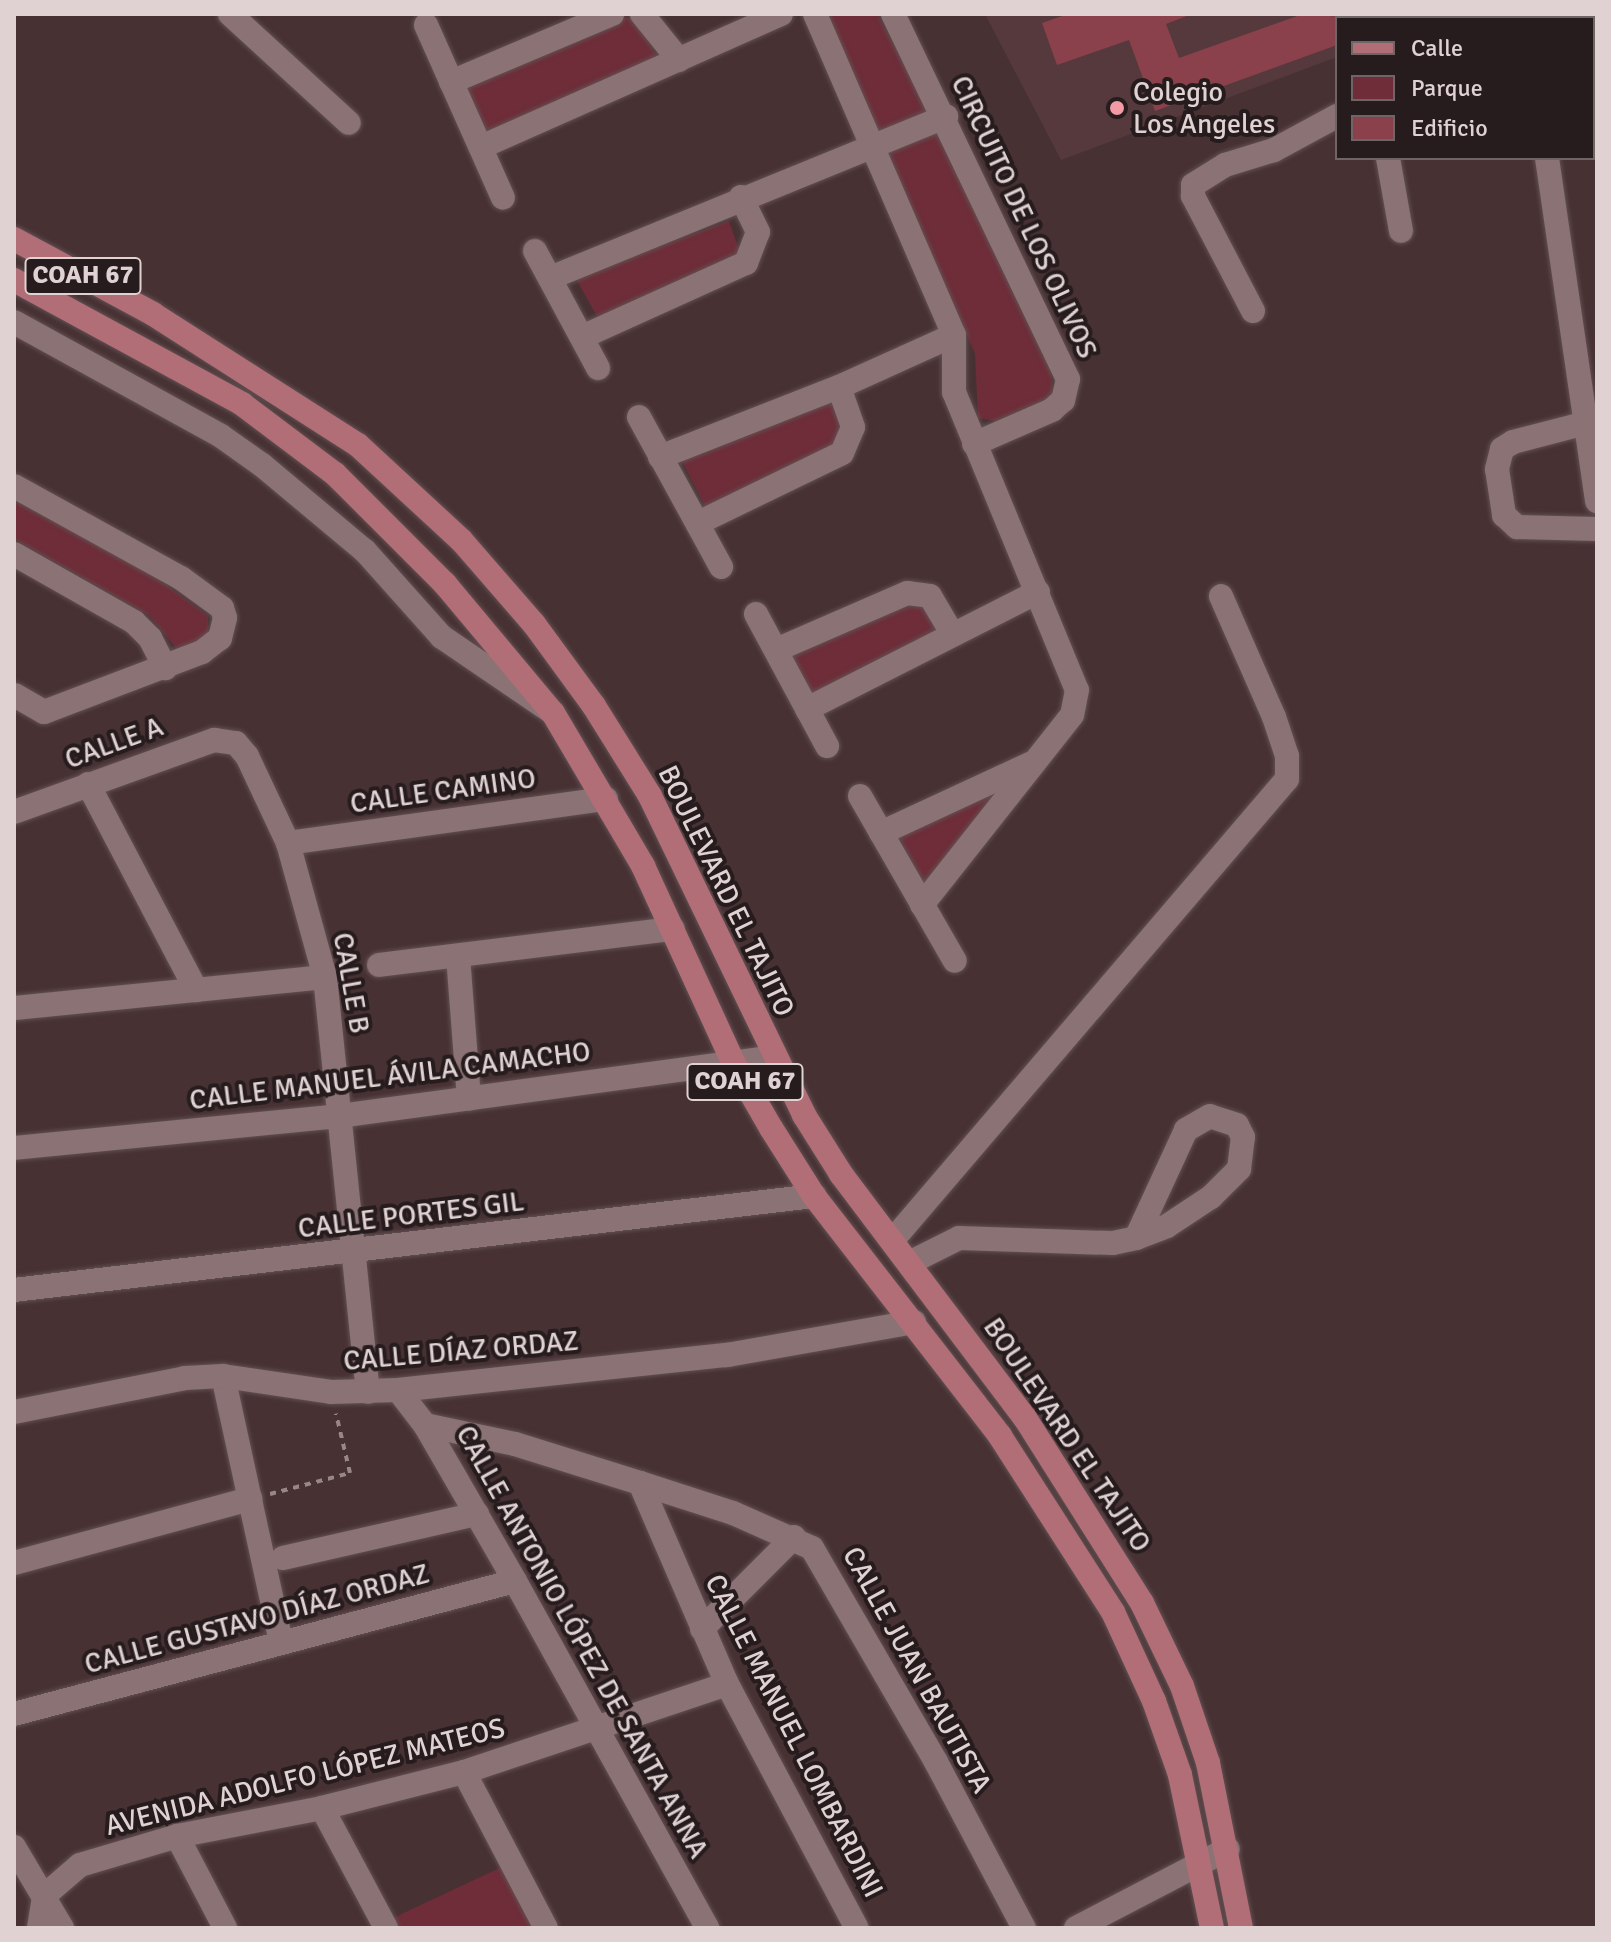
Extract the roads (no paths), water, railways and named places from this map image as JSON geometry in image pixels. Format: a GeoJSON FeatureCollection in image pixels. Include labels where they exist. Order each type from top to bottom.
{"type":"FeatureCollection","features":[{"type":"Feature","properties":{"kind":"main road","name":"BOULEVARD EL TAJITO"},"geometry":{"type":"LineString","coordinates":[[14,239],[153,314],[358,445],[461,540],[534,624],[594,706],[650,796],[773,1057],[841,1174],[1025,1418],[1142,1603],[1182,1686],[1228,1849],[1241,1928]]}},
{"type":"Feature","properties":{"kind":"main road","name":"BOULEVARD EL TAJITO"},"geometry":{"type":"LineString","coordinates":[[14,280],[242,404],[335,474],[445,584],[553,713],[606,799],[673,929],[733,1062],[814,1196],[1000,1436],[1113,1612],[1154,1701],[1202,1861],[1212,1928]]}},
{"type":"Feature","properties":{"kind":"main road"},"geometry":{"type":"LineString","coordinates":[[136,344],[153,314]]}},
{"type":"Feature","properties":{"kind":"street"},"geometry":{"type":"LineString","coordinates":[[230,14],[349,123]]}},
{"type":"Feature","properties":{"kind":"street"},"geometry":{"type":"LineString","coordinates":[[451,82],[612,14]]}},
{"type":"Feature","properties":{"kind":"street"},"geometry":{"type":"LineString","coordinates":[[642,14],[679,60]]}},
{"type":"Feature","properties":{"kind":"street"},"geometry":{"type":"LineString","coordinates":[[481,147],[781,14]]}},
{"type":"Feature","properties":{"kind":"street"},"geometry":{"type":"LineString","coordinates":[[815,14],[954,335],[954,392],[1076,678],[1076,702],[1038,760],[922,905]]}},
{"type":"Feature","properties":{"kind":"street","name":"CIRCUITO DE LOS OLIVOS"},"geometry":{"type":"LineString","coordinates":[[893,14],[946,116],[1068,379],[1063,400],[1052,410],[974,444]]}},
{"type":"Feature","properties":{"kind":"street"},"geometry":{"type":"LineString","coordinates":[[426,25],[503,198]]}},
{"type":"Feature","properties":{"kind":"street"},"geometry":{"type":"LineString","coordinates":[[550,278],[741,197],[946,116]]}},
{"type":"Feature","properties":{"kind":"street"},"geometry":{"type":"LineString","coordinates":[[1253,311],[1193,196],[1193,185],[1225,165],[1287,144],[1335,117]]}},
{"type":"Feature","properties":{"kind":"street"},"geometry":{"type":"LineString","coordinates":[[1388,160],[1401,231]]}},
{"type":"Feature","properties":{"kind":"street"},"geometry":{"type":"LineString","coordinates":[[1547,160],[1597,501]]}},
{"type":"Feature","properties":{"kind":"street"},"geometry":{"type":"LineString","coordinates":[[582,337],[746,263],[758,232],[741,197]]}},
{"type":"Feature","properties":{"kind":"street"},"geometry":{"type":"LineString","coordinates":[[535,251],[598,368]]}},
{"type":"Feature","properties":{"kind":"street"},"geometry":{"type":"LineString","coordinates":[[14,322],[221,436],[262,465],[365,551],[442,637],[553,713]]}},
{"type":"Feature","properties":{"kind":"street"},"geometry":{"type":"LineString","coordinates":[[660,457],[839,387],[954,335]]}},
{"type":"Feature","properties":{"kind":"street"},"geometry":{"type":"LineString","coordinates":[[698,523],[842,453],[853,427],[839,387]]}},
{"type":"Feature","properties":{"kind":"street"},"geometry":{"type":"LineString","coordinates":[[639,417],[721,567]]}},
{"type":"Feature","properties":{"kind":"street"},"geometry":{"type":"LineString","coordinates":[[1586,423],[1513,442],[1502,449],[1497,469],[1504,515],[1517,527],[1597,529]]}},
{"type":"Feature","properties":{"kind":"street"},"geometry":{"type":"LineString","coordinates":[[14,486],[181,578],[222,608],[224,627],[220,638],[202,652],[44,712],[14,695]]}},
{"type":"Feature","properties":{"kind":"street"},"geometry":{"type":"LineString","coordinates":[[14,554],[134,622],[150,638],[165,668]]}},
{"type":"Feature","properties":{"kind":"street"},"geometry":{"type":"LineString","coordinates":[[807,709],[1038,592]]}},
{"type":"Feature","properties":{"kind":"street"},"geometry":{"type":"LineString","coordinates":[[776,650],[907,593],[930,596],[953,635]]}},
{"type":"Feature","properties":{"kind":"street"},"geometry":{"type":"LineString","coordinates":[[892,1241],[1287,779],[1287,756],[1274,717],[1221,596]]}},
{"type":"Feature","properties":{"kind":"street"},"geometry":{"type":"LineString","coordinates":[[756,614],[827,746]]}},
{"type":"Feature","properties":{"kind":"street","name":"CALLE A"},"geometry":{"type":"LineString","coordinates":[[14,812],[214,740],[236,743]]}},
{"type":"Feature","properties":{"kind":"street","name":"CALLE B"},"geometry":{"type":"LineString","coordinates":[[236,743],[288,843],[325,977],[368,1392]]}},
{"type":"Feature","properties":{"kind":"street"},"geometry":{"type":"LineString","coordinates":[[881,833],[1038,760]]}},
{"type":"Feature","properties":{"kind":"street"},"geometry":{"type":"LineString","coordinates":[[88,784],[196,990]]}},
{"type":"Feature","properties":{"kind":"street"},"geometry":{"type":"LineString","coordinates":[[860,796],[955,961]]}},
{"type":"Feature","properties":{"kind":"street","name":"CALLE CAMINO"},"geometry":{"type":"LineString","coordinates":[[288,843],[606,799]]}},
{"type":"Feature","properties":{"kind":"street"},"geometry":{"type":"LineString","coordinates":[[379,965],[673,929]]}},
{"type":"Feature","properties":{"kind":"street"},"geometry":{"type":"LineString","coordinates":[[458,956],[469,1099]]}},
{"type":"Feature","properties":{"kind":"street"},"geometry":{"type":"LineString","coordinates":[[14,1008],[325,977]]}},
{"type":"Feature","properties":{"kind":"street","name":"CALLE MANUEL ÁVILA CAMACHO"},"geometry":{"type":"LineString","coordinates":[[14,1148],[339,1116],[773,1057]]}},
{"type":"Feature","properties":{"kind":"street"},"geometry":{"type":"LineString","coordinates":[[909,1263],[959,1238],[1087,1244],[1136,1238],[1189,1213],[1239,1169],[1243,1137],[1237,1125],[1210,1116],[1186,1130],[1136,1238]]}},
{"type":"Feature","properties":{"kind":"street","name":"CALLE PORTES GIL"},"geometry":{"type":"LineString","coordinates":[[14,1290],[353,1253],[814,1196]]}},
{"type":"Feature","properties":{"kind":"street","name":"CALLE DÍAZ ORDAZ"},"geometry":{"type":"LineString","coordinates":[[14,1412],[185,1378],[223,1376],[331,1392],[398,1390],[727,1355],[914,1322]]}},
{"type":"Feature","properties":{"kind":"street"},"geometry":{"type":"LineString","coordinates":[[223,1376],[281,1643]]}},
{"type":"Feature","properties":{"kind":"street","name":"CALLE ANTONIO LÓPEZ DE SANTA ANNA"},"geometry":{"type":"LineString","coordinates":[[398,1390],[425,1425],[477,1514],[707,1928]]}},
{"type":"Feature","properties":{"kind":"street","name":"CALLE JUAN BAUTISTA"},"geometry":{"type":"LineString","coordinates":[[425,1425],[515,1444],[640,1483],[794,1537],[825,1563],[1024,1928]]}},
{"type":"Feature","properties":{"kind":"street","name":"CALLE MANUEL LOMBARDINI"},"geometry":{"type":"LineString","coordinates":[[640,1483],[727,1684],[857,1928]]}},
{"type":"Feature","properties":{"kind":"street"},"geometry":{"type":"LineString","coordinates":[[14,1563],[250,1499]]}},
{"type":"Feature","properties":{"kind":"street"},"geometry":{"type":"LineString","coordinates":[[283,1558],[477,1514]]}},
{"type":"Feature","properties":{"kind":"street"},"geometry":{"type":"LineString","coordinates":[[702,1629],[794,1537]]}},
{"type":"Feature","properties":{"kind":"street","name":"CALLE GUSTAVO DÍAZ ORDAZ"},"geometry":{"type":"LineString","coordinates":[[14,1714],[515,1581]]}},
{"type":"Feature","properties":{"kind":"street","name":"AVENIDA ADOLFO LÓPEZ MATEOS"},"geometry":{"type":"LineString","coordinates":[[44,1896],[80,1865],[177,1836],[322,1808],[464,1772],[727,1684]]}},
{"type":"Feature","properties":{"kind":"street"},"geometry":{"type":"LineString","coordinates":[[464,1772],[546,1928]]}},
{"type":"Feature","properties":{"kind":"street"},"geometry":{"type":"LineString","coordinates":[[322,1808],[386,1928]]}},
{"type":"Feature","properties":{"kind":"street"},"geometry":{"type":"LineString","coordinates":[[177,1836],[225,1928]]}},
{"type":"Feature","properties":{"kind":"street"},"geometry":{"type":"LineString","coordinates":[[14,1847],[62,1928]]}},
{"type":"Feature","properties":{"kind":"street"},"geometry":{"type":"LineString","coordinates":[[1076,1928],[1228,1849]]}},
{"type":"Feature","properties":{"kind":"street"},"geometry":{"type":"LineString","coordinates":[[39,1928],[44,1896]]}},
{"type":"Feature","properties":{"kind":"place","name":"Colegio Los Angeles"},"geometry":{"type":"Point","coordinates":[1117,108]}}]}
